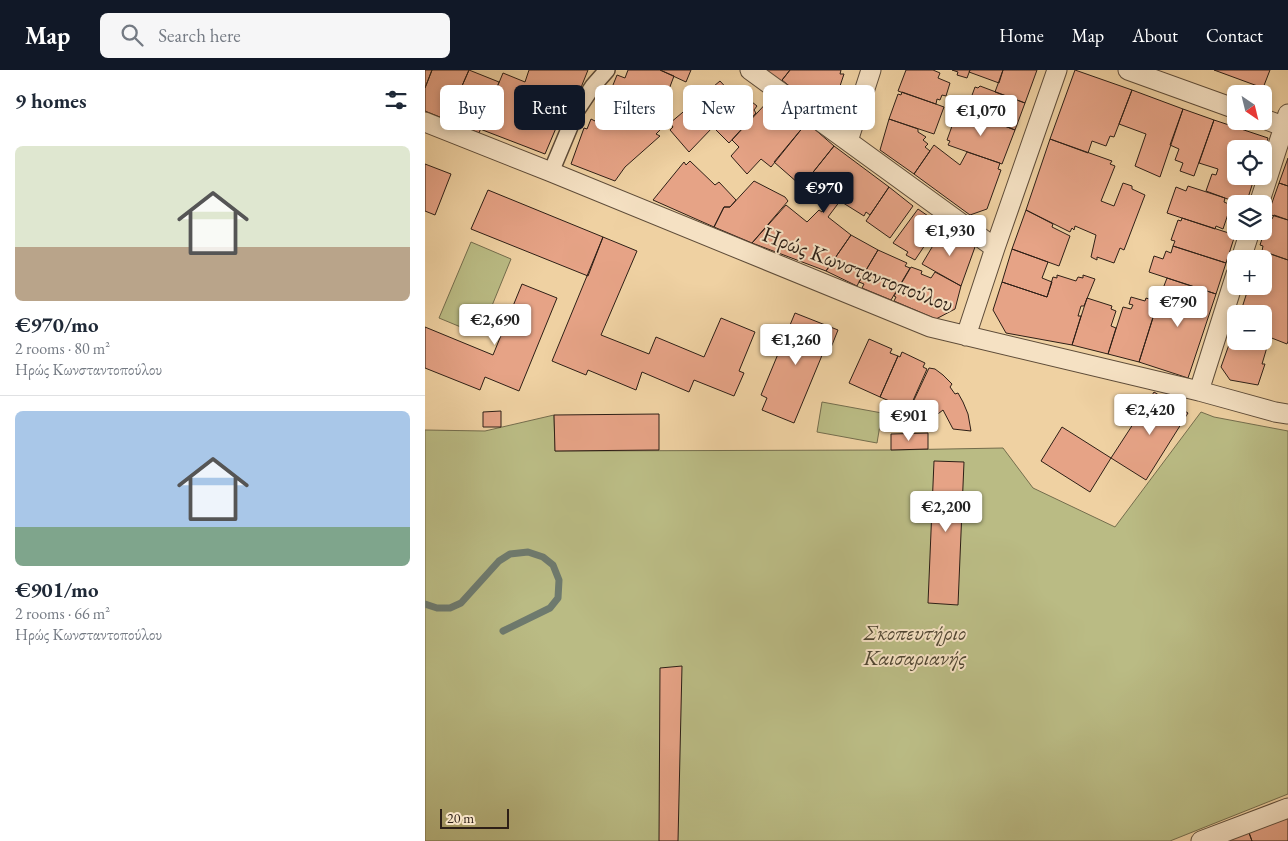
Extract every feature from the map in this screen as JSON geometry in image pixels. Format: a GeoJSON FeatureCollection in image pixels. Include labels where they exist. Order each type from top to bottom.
{"type":"FeatureCollection","features":[{"type":"Feature","properties":{"kind":"street"},"geometry":{"type":"LineString","coordinates":[[551,172],[577,110],[593,86],[607,70]]}},
{"type":"Feature","properties":{"kind":"street"},"geometry":{"type":"LineString","coordinates":[[750,70],[995,248]]}},
{"type":"Feature","properties":{"kind":"street"},"geometry":{"type":"LineString","coordinates":[[848,141],[871,70]]}},
{"type":"Feature","properties":{"kind":"street"},"geometry":{"type":"LineString","coordinates":[[967,336],[995,248],[1057,70]]}},
{"type":"Feature","properties":{"kind":"street"},"geometry":{"type":"LineString","coordinates":[[1129,70],[1227,106]]}},
{"type":"Feature","properties":{"kind":"street"},"geometry":{"type":"LineString","coordinates":[[1262,195],[1287,122],[1273,120]]}},
{"type":"Feature","properties":{"kind":"street","name":"Ηρώς Κωνσταντοπούλου"},"geometry":{"type":"LineString","coordinates":[[425,122],[930,327],[1288,414]]}},
{"type":"Feature","properties":{"kind":"street"},"geometry":{"type":"LineString","coordinates":[[1199,391],[1229,295]]}},
{"type":"Feature","properties":{"kind":"street"},"geometry":{"type":"LineString","coordinates":[[1201,841],[1288,808]]}},
{"type":"Feature","properties":{"kind":"green space"},"geometry":{"type":"Polygon","coordinates":[[[471,242],[511,259],[480,335],[439,318],[471,242]]]}},
{"type":"Feature","properties":{"kind":"green space"},"geometry":{"type":"Polygon","coordinates":[[[822,402],[882,413],[877,443],[817,432],[822,402]]]}},
{"type":"Feature","properties":{"kind":"green space","name":"Σκοπευτήριο Καισαριανής"},"geometry":{"type":"Polygon","coordinates":[[[1201,412],[1214,417],[1288,431],[1288,794],[1170,841],[425,841],[425,430],[485,431],[554,415],[555,451],[1003,448],[1033,488],[1115,527],[1201,412]]]}},
{"type":"Feature","properties":{"kind":"building"},"geometry":{"type":"Polygon","coordinates":[[[425,70],[432,70],[425,88],[425,70]]]}},
{"type":"Feature","properties":{"kind":"building"},"geometry":{"type":"Polygon","coordinates":[[[432,70],[469,70],[462,85],[440,85],[440,117],[425,111],[425,88],[432,70]]]}},
{"type":"Feature","properties":{"kind":"building"},"geometry":{"type":"Polygon","coordinates":[[[469,70],[499,82],[498,85],[462,85],[469,70]]]}},
{"type":"Feature","properties":{"kind":"building"},"geometry":{"type":"Polygon","coordinates":[[[529,70],[588,70],[582,85],[514,85],[514,130],[555,130],[545,154],[483,130],[504,130],[504,85],[498,85],[503,73],[525,82],[529,70]]]}},
{"type":"Feature","properties":{"kind":"building"},"geometry":{"type":"Polygon","coordinates":[[[628,70],[660,70],[674,76],[671,85],[613,85],[617,75],[625,78],[628,70]]]}},
{"type":"Feature","properties":{"kind":"building"},"geometry":{"type":"Polygon","coordinates":[[[660,70],[691,70],[686,82],[660,70]]]}},
{"type":"Feature","properties":{"kind":"building"},"geometry":{"type":"Polygon","coordinates":[[[763,70],[790,70],[779,84],[763,70]]]}},
{"type":"Feature","properties":{"kind":"building"},"geometry":{"type":"Polygon","coordinates":[[[790,70],[841,70],[840,74],[844,74],[840,85],[788,85],[782,80],[790,70]]]}},
{"type":"Feature","properties":{"kind":"building"},"geometry":{"type":"Polygon","coordinates":[[[906,70],[933,70],[940,73],[938,78],[950,83],[946,96],[942,95],[940,100],[937,99],[936,104],[898,91],[906,70]]]}},
{"type":"Feature","properties":{"kind":"building"},"geometry":{"type":"Polygon","coordinates":[[[952,70],[970,70],[967,78],[957,75],[958,72],[952,70]]]}},
{"type":"Feature","properties":{"kind":"building"},"geometry":{"type":"Polygon","coordinates":[[[970,70],[1003,70],[999,83],[969,72],[970,70]]]}},
{"type":"Feature","properties":{"kind":"building"},"geometry":{"type":"Polygon","coordinates":[[[1003,70],[1037,70],[1025,103],[995,92],[1003,70]]]}},
{"type":"Feature","properties":{"kind":"building"},"geometry":{"type":"Polygon","coordinates":[[[1075,70],[1132,90],[1114,137],[1110,136],[1106,146],[1092,141],[1088,153],[1050,139],[1075,70]]]}},
{"type":"Feature","properties":{"kind":"building"},"geometry":{"type":"Polygon","coordinates":[[[1214,70],[1270,70],[1264,85],[1255,85],[1214,70]]]}},
{"type":"Feature","properties":{"kind":"building"},"geometry":{"type":"Polygon","coordinates":[[[720,81],[724,85],[715,85],[720,81]]]}},
{"type":"Feature","properties":{"kind":"building"},"geometry":{"type":"Polygon","coordinates":[[[980,86],[1025,103],[1015,130],[969,112],[970,110],[967,109],[975,87],[978,88],[980,86]]]}},
{"type":"Feature","properties":{"kind":"building"},"geometry":{"type":"Polygon","coordinates":[[[1132,90],[1183,109],[1160,177],[1135,166],[1146,134],[1119,124],[1132,90]]]}},
{"type":"Feature","properties":{"kind":"building"},"geometry":{"type":"Polygon","coordinates":[[[902,92],[944,107],[934,134],[889,119],[898,94],[901,95],[902,92]]]}},
{"type":"Feature","properties":{"kind":"building"},"geometry":{"type":"Polygon","coordinates":[[[753,103],[757,106],[754,110],[756,113],[753,116],[753,103]]]}},
{"type":"Feature","properties":{"kind":"building"},"geometry":{"type":"Polygon","coordinates":[[[763,107],[763,130],[801,130],[771,167],[761,159],[747,174],[731,156],[739,147],[732,140],[741,130],[753,130],[753,117],[763,107]]]}},
{"type":"Feature","properties":{"kind":"building"},"geometry":{"type":"Polygon","coordinates":[[[1183,109],[1214,120],[1194,176],[1180,171],[1183,163],[1175,160],[1179,149],[1170,145],[1183,109]]]}},
{"type":"Feature","properties":{"kind":"building"},"geometry":{"type":"Polygon","coordinates":[[[683,112],[683,130],[710,130],[689,152],[670,130],[673,130],[673,120],[683,112]]]}},
{"type":"Feature","properties":{"kind":"building"},"geometry":{"type":"Polygon","coordinates":[[[960,113],[980,120],[981,117],[1015,130],[1002,164],[948,145],[950,141],[947,140],[956,115],[959,116],[960,113]]]}},
{"type":"Feature","properties":{"kind":"building"},"geometry":{"type":"Polygon","coordinates":[[[591,119],[595,121],[595,130],[660,130],[656,134],[660,136],[625,167],[615,181],[571,164],[583,130],[587,129],[591,119]]]}},
{"type":"Feature","properties":{"kind":"building"},"geometry":{"type":"Polygon","coordinates":[[[889,119],[918,129],[918,132],[926,137],[923,140],[928,144],[925,147],[930,151],[914,174],[880,150],[889,119]]]}},
{"type":"Feature","properties":{"kind":"building"},"geometry":{"type":"Polygon","coordinates":[[[1214,120],[1227,124],[1227,130],[1244,130],[1268,138],[1267,140],[1227,140],[1227,185],[1252,185],[1249,195],[1227,195],[1227,199],[1206,191],[1212,174],[1216,175],[1218,169],[1199,163],[1214,120]]]}},
{"type":"Feature","properties":{"kind":"building"},"geometry":{"type":"Polygon","coordinates":[[[716,130],[741,130],[729,143],[716,130]]]}},
{"type":"Feature","properties":{"kind":"building"},"geometry":{"type":"Polygon","coordinates":[[[801,130],[816,130],[834,146],[803,182],[801,180],[798,183],[774,162],[801,130]]]}},
{"type":"Feature","properties":{"kind":"building"},"geometry":{"type":"Polygon","coordinates":[[[1050,139],[1112,161],[1110,164],[1115,166],[1101,201],[1114,206],[1123,183],[1132,186],[1132,189],[1145,195],[1124,250],[1120,248],[1114,263],[1097,257],[1097,260],[1091,257],[1096,235],[1075,226],[1074,230],[1072,228],[1070,232],[1026,210],[1050,139]]]}},
{"type":"Feature","properties":{"kind":"building"},"geometry":{"type":"Polygon","coordinates":[[[934,145],[960,165],[967,152],[1000,163],[998,169],[1001,170],[987,209],[970,215],[914,174],[934,145]]]}},
{"type":"Feature","properties":{"kind":"building"},"geometry":{"type":"Polygon","coordinates":[[[834,146],[889,187],[870,215],[866,212],[864,216],[840,201],[828,217],[851,235],[826,271],[752,243],[786,205],[807,222],[819,210],[822,212],[834,195],[810,176],[834,146]]]}},
{"type":"Feature","properties":{"kind":"building"},"geometry":{"type":"Polygon","coordinates":[[[1288,158],[1288,186],[1279,183],[1288,158]]]}},
{"type":"Feature","properties":{"kind":"building"},"geometry":{"type":"Polygon","coordinates":[[[690,161],[715,185],[719,182],[736,200],[730,207],[724,207],[714,227],[653,200],[684,162],[686,165],[690,161]]]}},
{"type":"Feature","properties":{"kind":"building"},"geometry":{"type":"Polygon","coordinates":[[[425,164],[451,174],[435,215],[425,211],[425,164]]]}},
{"type":"Feature","properties":{"kind":"building"},"geometry":{"type":"Polygon","coordinates":[[[754,181],[785,197],[788,201],[752,243],[714,227],[724,207],[730,207],[754,181]]]}},
{"type":"Feature","properties":{"kind":"building"},"geometry":{"type":"Polygon","coordinates":[[[1279,183],[1288,186],[1288,220],[1272,215],[1272,203],[1279,183]]]}},
{"type":"Feature","properties":{"kind":"building"},"geometry":{"type":"Polygon","coordinates":[[[1188,186],[1225,198],[1227,217],[1223,229],[1216,226],[1215,229],[1167,213],[1176,187],[1186,191],[1188,186]]]}},
{"type":"Feature","properties":{"kind":"building"},"geometry":{"type":"Polygon","coordinates":[[[889,187],[913,206],[890,238],[866,221],[889,187]]]}},
{"type":"Feature","properties":{"kind":"building"},"geometry":{"type":"Polygon","coordinates":[[[488,190],[603,237],[588,276],[471,229],[488,190]]]}},
{"type":"Feature","properties":{"kind":"building"},"geometry":{"type":"Polygon","coordinates":[[[918,209],[944,227],[933,245],[927,242],[915,260],[906,255],[908,252],[893,243],[918,209]]]}},
{"type":"Feature","properties":{"kind":"building"},"geometry":{"type":"Polygon","coordinates":[[[1026,210],[1053,224],[1052,227],[1070,236],[1059,266],[1012,249],[1026,210]]]}},
{"type":"Feature","properties":{"kind":"building"},"geometry":{"type":"Polygon","coordinates":[[[1274,215],[1288,220],[1288,260],[1272,254],[1272,250],[1262,250],[1263,246],[1260,245],[1262,240],[1272,240],[1272,219],[1274,215]]]}},
{"type":"Feature","properties":{"kind":"building"},"geometry":{"type":"Polygon","coordinates":[[[1182,218],[1227,232],[1227,240],[1233,240],[1230,250],[1227,250],[1226,263],[1173,246],[1175,241],[1171,240],[1178,220],[1181,221],[1182,218]]]}},
{"type":"Feature","properties":{"kind":"building"},"geometry":{"type":"Polygon","coordinates":[[[944,227],[975,247],[961,286],[922,264],[944,227]]]}},
{"type":"Feature","properties":{"kind":"building"},"geometry":{"type":"Polygon","coordinates":[[[851,235],[878,250],[857,286],[826,271],[851,235]]]}},
{"type":"Feature","properties":{"kind":"building"},"geometry":{"type":"Polygon","coordinates":[[[603,237],[637,251],[601,335],[649,354],[656,337],[704,357],[721,318],[755,332],[739,371],[744,373],[734,396],[694,380],[689,392],[642,372],[636,390],[588,370],[586,375],[552,361],[603,237]]]}},
{"type":"Feature","properties":{"kind":"building"},"geometry":{"type":"Polygon","coordinates":[[[1173,246],[1226,263],[1216,294],[1149,272],[1154,256],[1163,259],[1166,251],[1171,253],[1173,246]]]}},
{"type":"Feature","properties":{"kind":"building"},"geometry":{"type":"Polygon","coordinates":[[[1012,249],[1048,262],[1042,278],[1052,282],[1047,297],[1002,282],[1012,249]]]}},
{"type":"Feature","properties":{"kind":"building"},"geometry":{"type":"Polygon","coordinates":[[[878,250],[907,263],[905,266],[910,268],[891,300],[862,288],[864,284],[859,282],[878,250]]]}},
{"type":"Feature","properties":{"kind":"building"},"geometry":{"type":"Polygon","coordinates":[[[1272,254],[1288,260],[1287,344],[1272,338],[1272,305],[1243,305],[1246,295],[1272,295],[1272,254]]]}},
{"type":"Feature","properties":{"kind":"building"},"geometry":{"type":"Polygon","coordinates":[[[911,267],[922,271],[921,274],[931,278],[935,272],[961,286],[955,309],[936,319],[894,301],[896,297],[894,296],[911,267]]]}},
{"type":"Feature","properties":{"kind":"building"},"geometry":{"type":"Polygon","coordinates":[[[1057,275],[1076,281],[1078,277],[1083,278],[1083,275],[1095,279],[1084,306],[1081,306],[1078,316],[1081,316],[1072,345],[1006,333],[993,310],[1002,282],[1047,297],[1053,277],[1057,278],[1057,275]]]}},
{"type":"Feature","properties":{"kind":"building"},"geometry":{"type":"Polygon","coordinates":[[[1167,278],[1216,294],[1188,378],[1139,362],[1154,314],[1161,317],[1166,302],[1159,299],[1167,278]]]}},
{"type":"Feature","properties":{"kind":"building"},"geometry":{"type":"Polygon","coordinates":[[[522,284],[557,298],[519,391],[485,377],[480,390],[425,368],[425,327],[493,355],[522,284]]]}},
{"type":"Feature","properties":{"kind":"building"},"geometry":{"type":"Polygon","coordinates":[[[1131,297],[1145,301],[1146,298],[1158,302],[1139,362],[1108,354],[1123,307],[1131,309],[1133,305],[1129,304],[1131,297]]]}},
{"type":"Feature","properties":{"kind":"building"},"geometry":{"type":"Polygon","coordinates":[[[1087,298],[1112,306],[1111,309],[1116,311],[1111,326],[1116,328],[1108,354],[1072,345],[1087,298]]]}},
{"type":"Feature","properties":{"kind":"building"},"geometry":{"type":"Polygon","coordinates":[[[795,313],[838,330],[828,355],[823,353],[794,423],[762,410],[767,398],[761,395],[795,313]]]}},
{"type":"Feature","properties":{"kind":"building"},"geometry":{"type":"Polygon","coordinates":[[[869,339],[892,349],[890,353],[898,356],[880,397],[849,383],[869,339]]]}},
{"type":"Feature","properties":{"kind":"building"},"geometry":{"type":"Polygon","coordinates":[[[1227,350],[1266,350],[1262,364],[1265,364],[1258,385],[1230,380],[1221,367],[1227,350]]]}},
{"type":"Feature","properties":{"kind":"building"},"geometry":{"type":"Polygon","coordinates":[[[902,352],[925,363],[923,367],[927,369],[911,405],[908,404],[906,408],[880,397],[898,356],[900,357],[902,352]]]}},
{"type":"Feature","properties":{"kind":"building"},"geometry":{"type":"Polygon","coordinates":[[[929,368],[935,369],[943,375],[952,384],[950,387],[955,394],[958,393],[968,414],[971,431],[953,429],[943,410],[930,420],[914,400],[929,368]]]}},
{"type":"Feature","properties":{"kind":"building"},"geometry":{"type":"Polygon","coordinates":[[[1154,392],[1188,413],[1146,480],[1111,458],[1154,392]]]}},
{"type":"Feature","properties":{"kind":"building"},"geometry":{"type":"Polygon","coordinates":[[[501,411],[501,427],[483,427],[483,412],[501,411]]]}},
{"type":"Feature","properties":{"kind":"building"},"geometry":{"type":"Polygon","coordinates":[[[659,414],[659,450],[555,451],[554,415],[659,414]]]}},
{"type":"Feature","properties":{"kind":"building"},"geometry":{"type":"Polygon","coordinates":[[[1062,427],[1111,458],[1090,492],[1041,461],[1062,427]]]}},
{"type":"Feature","properties":{"kind":"building"},"geometry":{"type":"Polygon","coordinates":[[[928,433],[928,449],[891,450],[891,434],[928,433]]]}},
{"type":"Feature","properties":{"kind":"building"},"geometry":{"type":"Polygon","coordinates":[[[934,461],[964,462],[958,605],[928,603],[934,461]]]}},
{"type":"Feature","properties":{"kind":"building"},"geometry":{"type":"Polygon","coordinates":[[[682,666],[678,841],[659,841],[660,668],[682,666]]]}},
{"type":"Feature","properties":{"kind":"building"},"geometry":{"type":"Polygon","coordinates":[[[1288,813],[1288,841],[1252,841],[1248,830],[1288,813]]]}},
{"type":"Feature","properties":{"kind":"building"},"geometry":{"type":"Polygon","coordinates":[[[1248,830],[1252,841],[1221,841],[1248,830]]]}},
{"type":"Feature","properties":{"kind":"waterway"},"geometry":{"type":"LineString","coordinates":[[425,604],[437,608],[450,608],[461,603],[499,561],[510,554],[528,552],[543,557],[553,565],[559,580],[558,598],[550,608],[503,631]]}}]}
